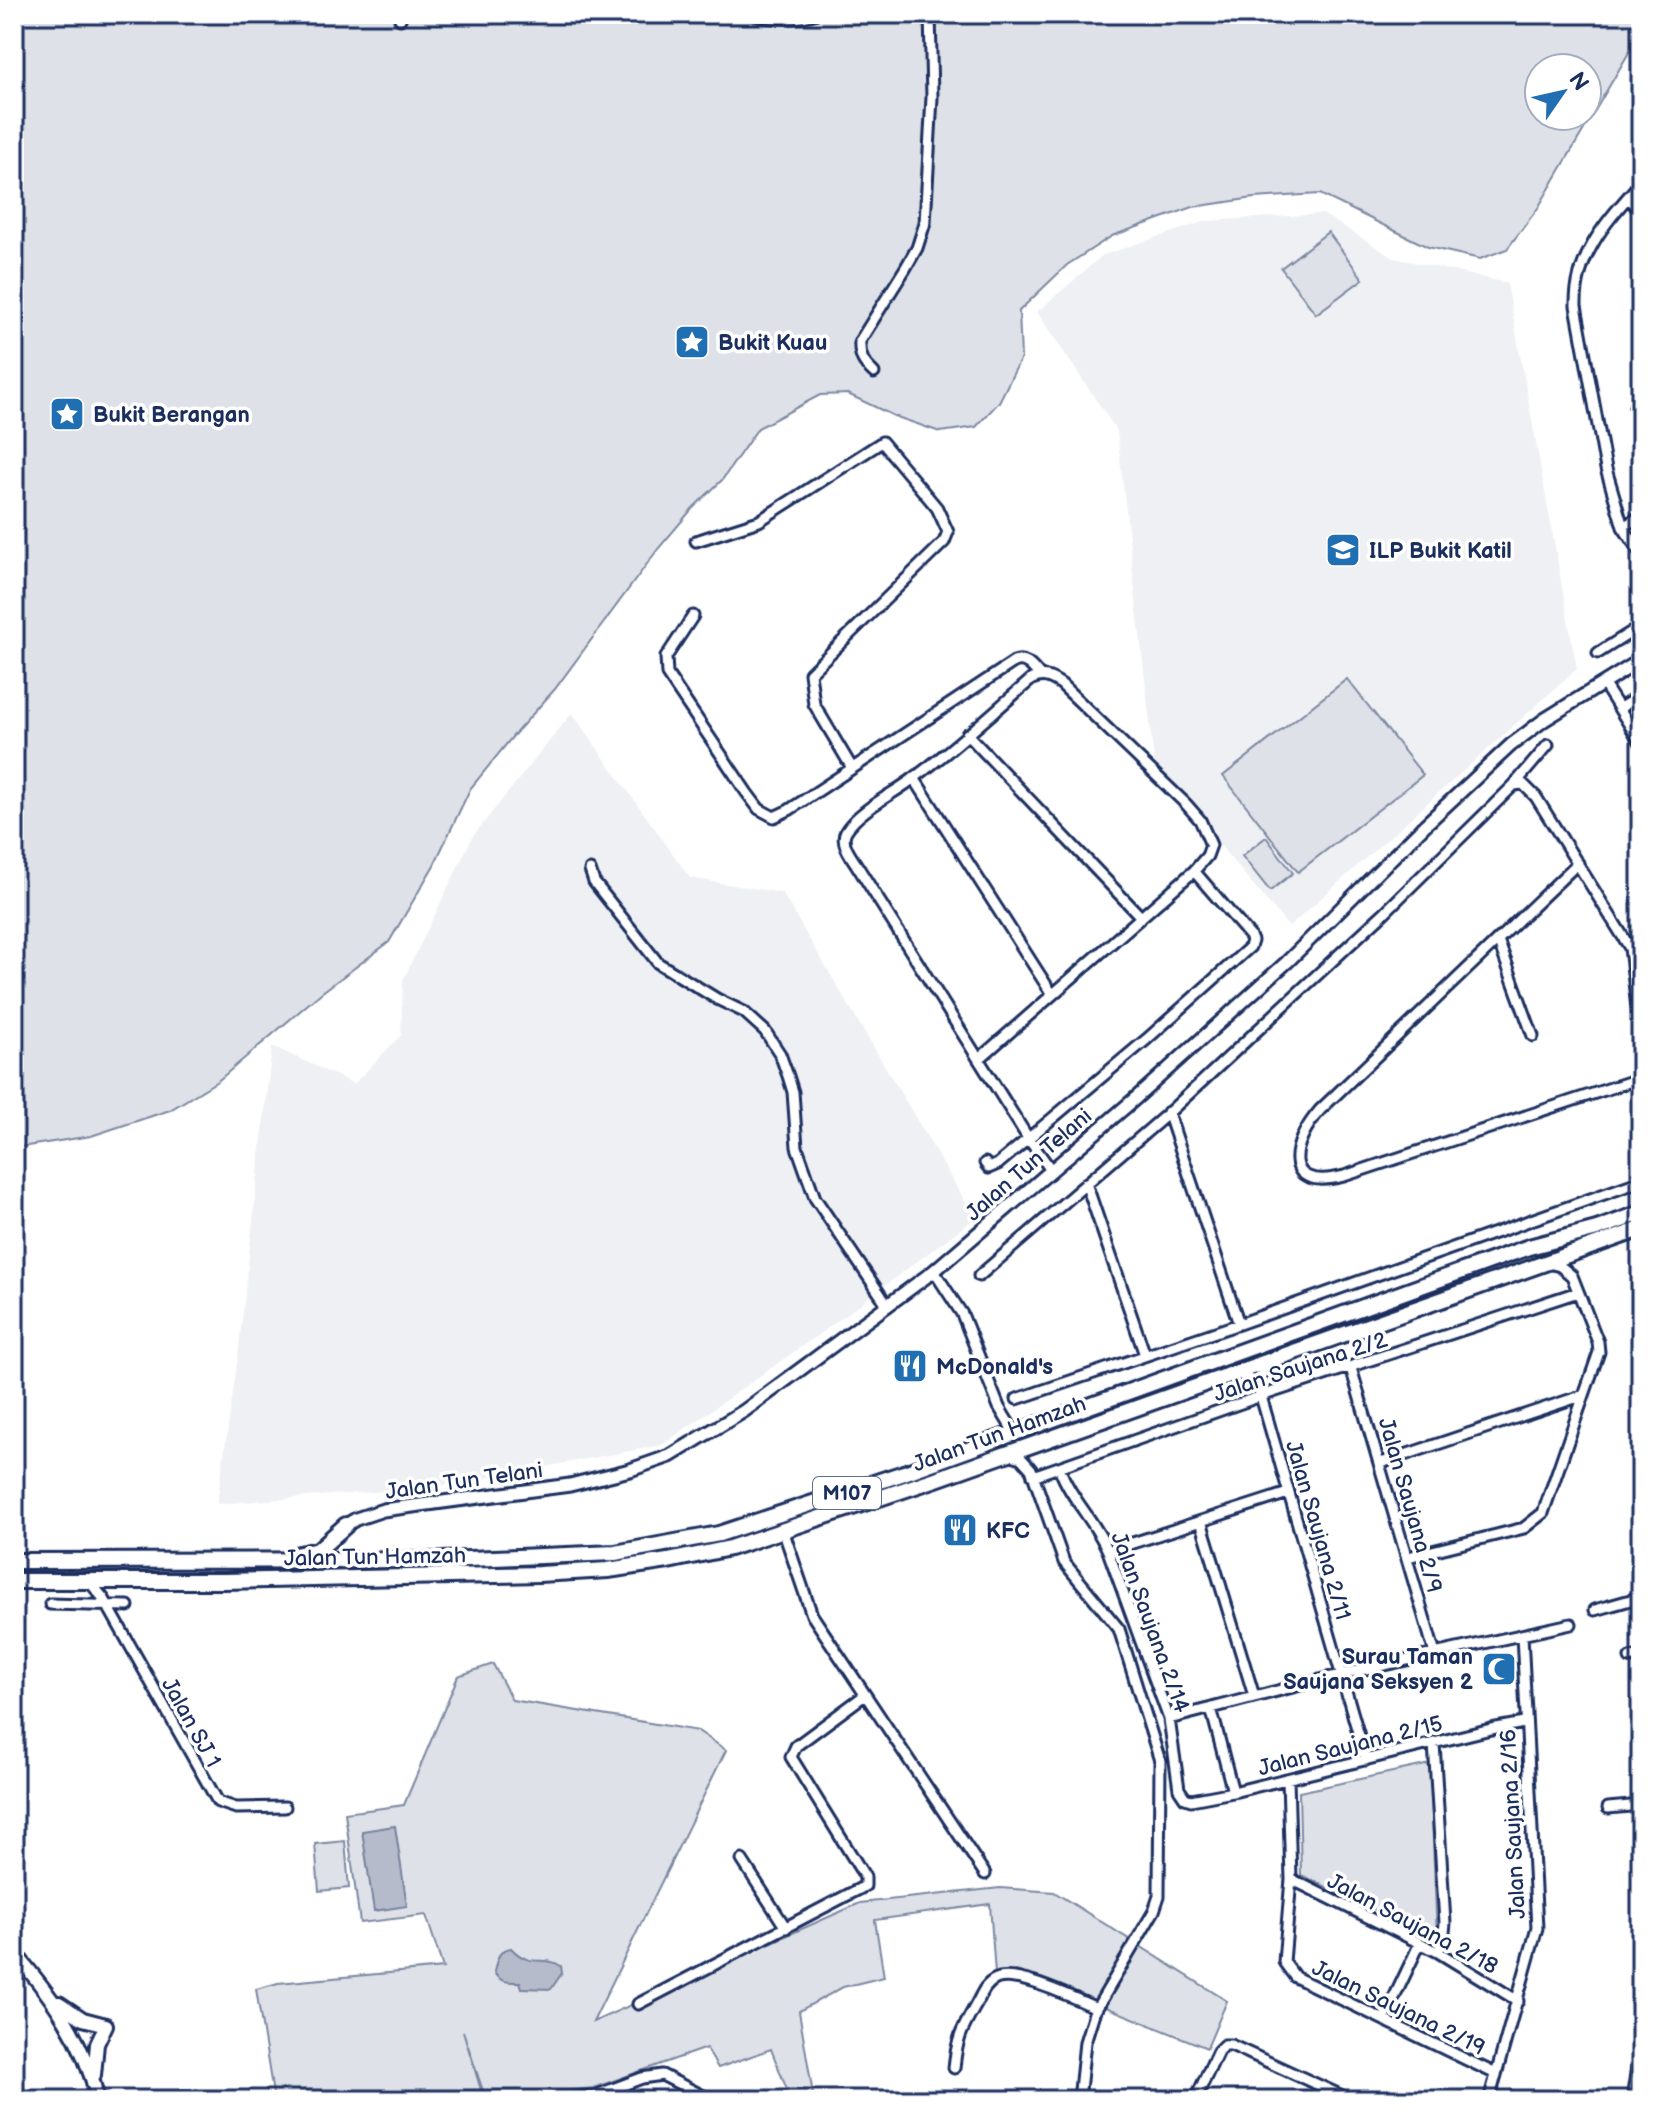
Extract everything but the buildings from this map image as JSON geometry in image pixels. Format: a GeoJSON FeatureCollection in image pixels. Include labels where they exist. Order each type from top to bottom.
{"type":"FeatureCollection","features":[{"type":"Feature","properties":{"kind":"main road"},"geometry":{"type":"LineString","coordinates":[[1529,1247],[1641,1207]]}},
{"type":"Feature","properties":{"kind":"main road","name":"Jalan Tun Hamzah"},"geometry":{"type":"LineString","coordinates":[[14,1561],[443,1560],[615,1553],[719,1534],[864,1487],[1529,1247],[1597,1229],[1641,1213]]}},
{"type":"Feature","properties":{"kind":"main road","name":"Jalan Tun Hamzah"},"geometry":{"type":"LineString","coordinates":[[14,1581],[569,1573],[668,1561],[730,1548],[1007,1454],[1641,1229]]}},
{"type":"Feature","properties":{"kind":"main road"},"geometry":{"type":"LineString","coordinates":[[219,1560],[309,1553],[318,1550],[346,1525]]}},
{"type":"Feature","properties":{"kind":"main road"},"geometry":{"type":"LineString","coordinates":[[346,1525],[339,1534],[339,1542],[346,1553],[443,1560]]}},
{"type":"Feature","properties":{"kind":"main road"},"geometry":{"type":"LineString","coordinates":[[14,1952],[47,1993],[78,2040],[98,2100]]}},
{"type":"Feature","properties":{"kind":"main road"},"geometry":{"type":"LineString","coordinates":[[47,1993],[83,2019],[106,2025],[95,2056],[95,2086]]}},
{"type":"Feature","properties":{"kind":"street"},"geometry":{"type":"LineString","coordinates":[[750,14],[771,19],[814,14]]}},
{"type":"Feature","properties":{"kind":"street"},"geometry":{"type":"LineString","coordinates":[[874,373],[864,365],[859,353],[860,341],[917,248],[925,223],[932,97],[930,14]]}},
{"type":"Feature","properties":{"kind":"street"},"geometry":{"type":"LineString","coordinates":[[1641,182],[1588,251],[1575,292],[1606,469],[1623,527],[1641,554]]}},
{"type":"Feature","properties":{"kind":"street"},"geometry":{"type":"LineString","coordinates":[[1628,198],[1641,212]]}},
{"type":"Feature","properties":{"kind":"street"},"geometry":{"type":"LineString","coordinates":[[696,541],[759,521],[882,442],[937,508],[948,532],[944,542],[810,673],[814,704],[852,768]]}},
{"type":"Feature","properties":{"kind":"street"},"geometry":{"type":"LineString","coordinates":[[1623,527],[1641,516]]}},
{"type":"Feature","properties":{"kind":"street"},"geometry":{"type":"LineString","coordinates":[[693,616],[666,657],[667,674],[759,809],[774,817],[1014,662],[1020,659],[1026,661],[1040,676]]}},
{"type":"Feature","properties":{"kind":"street"},"geometry":{"type":"LineString","coordinates":[[1598,653],[1641,626]]}},
{"type":"Feature","properties":{"kind":"street","name":"Jalan Tun Telani"},"geometry":{"type":"LineString","coordinates":[[346,1525],[383,1510],[570,1485],[630,1470],[670,1456],[744,1411],[934,1271],[1051,1170],[1287,962],[1426,824],[1511,745],[1544,720],[1641,660]]}},
{"type":"Feature","properties":{"kind":"street"},"geometry":{"type":"LineString","coordinates":[[979,1059],[1194,871],[1207,856],[1211,845],[1200,820],[1061,684],[1048,676],[1032,679],[914,778],[877,804],[848,828],[844,843],[1028,1138],[1051,1170]]}},
{"type":"Feature","properties":{"kind":"street"},"geometry":{"type":"LineString","coordinates":[[1603,683],[1641,743]]}},
{"type":"Feature","properties":{"kind":"street"},"geometry":{"type":"LineString","coordinates":[[1620,708],[1641,695]]}},
{"type":"Feature","properties":{"kind":"street"},"geometry":{"type":"LineString","coordinates":[[967,734],[1141,917]]}},
{"type":"Feature","properties":{"kind":"street"},"geometry":{"type":"LineString","coordinates":[[979,1276],[1168,1112],[1385,912],[1514,785],[1548,745]]}},
{"type":"Feature","properties":{"kind":"street"},"geometry":{"type":"LineString","coordinates":[[914,778],[1052,994]]}},
{"type":"Feature","properties":{"kind":"street"},"geometry":{"type":"LineString","coordinates":[[1514,785],[1523,784],[1530,788],[1630,948],[1641,1042]]}},
{"type":"Feature","properties":{"kind":"street"},"geometry":{"type":"LineString","coordinates":[[1578,863],[1309,1122],[1297,1149],[1301,1171],[1307,1178],[1329,1180],[1344,1176],[1641,1078]]}},
{"type":"Feature","properties":{"kind":"street"},"geometry":{"type":"LineString","coordinates":[[590,870],[594,882],[658,963],[704,992],[744,1012],[765,1031],[780,1054],[793,1092],[794,1133],[815,1198],[888,1306]]}},
{"type":"Feature","properties":{"kind":"street"},"geometry":{"type":"LineString","coordinates":[[985,1163],[992,1168],[1147,1039],[1250,947],[1250,936],[1194,871]]}},
{"type":"Feature","properties":{"kind":"street"},"geometry":{"type":"LineString","coordinates":[[1498,940],[1533,1036]]}},
{"type":"Feature","properties":{"kind":"street"},"geometry":{"type":"LineString","coordinates":[[1168,1112],[1239,1324]]}},
{"type":"Feature","properties":{"kind":"street"},"geometry":{"type":"LineString","coordinates":[[1017,1399],[1239,1324],[1638,1182]]}},
{"type":"Feature","properties":{"kind":"street"},"geometry":{"type":"LineString","coordinates":[[1086,1183],[1145,1355]]}},
{"type":"Feature","properties":{"kind":"street"},"geometry":{"type":"LineString","coordinates":[[1572,1276],[1576,1261],[1587,1247]]}},
{"type":"Feature","properties":{"kind":"street"},"geometry":{"type":"LineString","coordinates":[[1408,1557],[1524,1528],[1538,1520],[1546,1507],[1599,1352],[1598,1342],[1572,1276],[1560,1266],[1544,1262]]}},
{"type":"Feature","properties":{"kind":"street"},"geometry":{"type":"LineString","coordinates":[[934,1271],[962,1314],[999,1407],[1014,1432]]}},
{"type":"Feature","properties":{"kind":"street","name":"Jalan Saujana 2/2"},"geometry":{"type":"LineString","coordinates":[[1032,1472],[1059,1467],[1260,1391],[1351,1368],[1578,1292]]}},
{"type":"Feature","properties":{"kind":"street"},"geometry":{"type":"LineString","coordinates":[[1260,1391],[1262,1372],[1271,1359]]}},
{"type":"Feature","properties":{"kind":"street","name":"Jalan Saujana 2/9"},"geometry":{"type":"LineString","coordinates":[[1351,1368],[1435,1654]]}},
{"type":"Feature","properties":{"kind":"street"},"geometry":{"type":"LineString","coordinates":[[1232,1373],[1247,1378],[1260,1391]]}},
{"type":"Feature","properties":{"kind":"street","name":"Jalan Saujana 2/11"},"geometry":{"type":"LineString","coordinates":[[1260,1391],[1366,1760]]}},
{"type":"Feature","properties":{"kind":"street"},"geometry":{"type":"LineString","coordinates":[[1381,1463],[1584,1395]]}},
{"type":"Feature","properties":{"kind":"street"},"geometry":{"type":"LineString","coordinates":[[1032,1472],[1035,1455],[1043,1440]]}},
{"type":"Feature","properties":{"kind":"street"},"geometry":{"type":"LineString","coordinates":[[1007,1454],[1021,1458],[1032,1472],[1064,1562],[1119,1629],[1160,1761],[1160,1879],[1154,1911],[1097,2008],[1085,2042],[1079,2100]]}},
{"type":"Feature","properties":{"kind":"street","name":"Jalan Saujana 2/14"},"geometry":{"type":"LineString","coordinates":[[1059,1467],[1063,1479],[1095,1525],[1108,1551],[1169,1719],[1182,1794]]}},
{"type":"Feature","properties":{"kind":"street"},"geometry":{"type":"LineString","coordinates":[[1108,1551],[1288,1493]]}},
{"type":"Feature","properties":{"kind":"street"},"geometry":{"type":"LineString","coordinates":[[1201,1521],[1254,1696]]}},
{"type":"Feature","properties":{"kind":"street"},"geometry":{"type":"LineString","coordinates":[[783,1530],[812,1615],[985,1874]]}},
{"type":"Feature","properties":{"kind":"street","name":"Jalan SJ 1"},"geometry":{"type":"LineString","coordinates":[[89,1581],[106,1602],[218,1802],[236,1808],[285,1807]]}},
{"type":"Feature","properties":{"kind":"street"},"geometry":{"type":"LineString","coordinates":[[106,1602],[119,1581]]}},
{"type":"Feature","properties":{"kind":"street"},"geometry":{"type":"LineString","coordinates":[[1595,1610],[1641,1597]]}},
{"type":"Feature","properties":{"kind":"street"},"geometry":{"type":"LineString","coordinates":[[50,1604],[106,1602],[128,1606]]}},
{"type":"Feature","properties":{"kind":"street"},"geometry":{"type":"LineString","coordinates":[[1169,1719],[1343,1674],[1571,1624]]}},
{"type":"Feature","properties":{"kind":"street","name":"Jalan Saujana 2/16"},"geometry":{"type":"LineString","coordinates":[[1489,2100],[1537,1928],[1524,1723],[1522,1635]]}},
{"type":"Feature","properties":{"kind":"street"},"geometry":{"type":"LineString","coordinates":[[1630,1658],[1641,1656]]}},
{"type":"Feature","properties":{"kind":"street"},"geometry":{"type":"LineString","coordinates":[[638,2004],[866,1885],[865,1877],[791,1757],[796,1746],[865,1695]]}},
{"type":"Feature","properties":{"kind":"street"},"geometry":{"type":"LineString","coordinates":[[1211,1708],[1233,1792]]}},
{"type":"Feature","properties":{"kind":"street","name":"Jalan Saujana 2/15"},"geometry":{"type":"LineString","coordinates":[[1182,1794],[1191,1800],[1233,1792],[1524,1723]]}},
{"type":"Feature","properties":{"kind":"street"},"geometry":{"type":"LineString","coordinates":[[1434,1743],[1445,1923],[1443,1942],[1438,1952]]}},
{"type":"Feature","properties":{"kind":"street","name":"Jalan Saujana 2/19"},"geometry":{"type":"LineString","coordinates":[[1288,1779],[1291,1879],[1286,1968],[1295,1977],[1496,2074]]}},
{"type":"Feature","properties":{"kind":"street"},"geometry":{"type":"LineString","coordinates":[[1160,1802],[1182,1794]]}},
{"type":"Feature","properties":{"kind":"street"},"geometry":{"type":"LineString","coordinates":[[1608,1808],[1641,1805]]}},
{"type":"Feature","properties":{"kind":"street"},"geometry":{"type":"LineString","coordinates":[[742,1860],[786,1928]]}},
{"type":"Feature","properties":{"kind":"street","name":"Jalan Saujana 2/18"},"geometry":{"type":"LineString","coordinates":[[1291,1879],[1438,1952],[1518,2001]]}},
{"type":"Feature","properties":{"kind":"street"},"geometry":{"type":"LineString","coordinates":[[1384,2019],[1420,1943]]}},
{"type":"Feature","properties":{"kind":"street"},"geometry":{"type":"LineString","coordinates":[[954,2068],[956,2042],[964,2024],[984,1988],[996,1978],[1015,1977],[1097,2008]]}},
{"type":"Feature","properties":{"kind":"street"},"geometry":{"type":"LineString","coordinates":[[1632,2100],[1641,2039]]}},
{"type":"Feature","properties":{"kind":"street"},"geometry":{"type":"LineString","coordinates":[[1195,2100],[1218,2051],[1224,2045],[1231,2045],[1351,2100]]}},
{"type":"Feature","properties":{"kind":"street"},"geometry":{"type":"LineString","coordinates":[[562,2100],[594,2096],[653,2075],[672,2078],[711,2100]]}},
{"type":"Feature","properties":{"kind":"shaded area"},"geometry":{"type":"Polygon","coordinates":[[[14,14],[1641,14],[1641,32],[1603,97],[1603,52],[1523,52],[1523,132],[1582,132],[1538,208],[1507,249],[1480,259],[1428,247],[1320,194],[1254,198],[1193,207],[1112,236],[1067,265],[1019,311],[1021,358],[999,402],[976,427],[940,432],[894,416],[848,394],[820,395],[758,428],[722,480],[658,549],[555,689],[470,789],[434,865],[389,942],[321,993],[219,1080],[170,1110],[91,1136],[14,1148],[14,14]]]}},
{"type":"Feature","properties":{"kind":"shaded area","name":"ILP Bukit Katil"},"geometry":{"type":"Polygon","coordinates":[[[1323,214],[1394,258],[1507,283],[1577,669],[1289,927],[1155,769],[1117,431],[1037,312],[1103,255],[1206,221],[1323,214]]]}},
{"type":"Feature","properties":{"kind":"shaded area"},"geometry":{"type":"Polygon","coordinates":[[[1328,232],[1363,279],[1316,314],[1281,268],[1328,232]]]}},
{"type":"Feature","properties":{"kind":"shaded area"},"geometry":{"type":"Polygon","coordinates":[[[1347,679],[1423,775],[1298,872],[1223,776],[1347,679]]]}},
{"type":"Feature","properties":{"kind":"shaded area"},"geometry":{"type":"Polygon","coordinates":[[[572,713],[690,878],[782,893],[975,1218],[832,1325],[662,1445],[436,1487],[217,1504],[238,1357],[272,1046],[354,1084],[401,1035],[403,980],[473,836],[572,713]]]}},
{"type":"Feature","properties":{"kind":"shaded area"},"geometry":{"type":"Polygon","coordinates":[[[1266,837],[1293,873],[1270,891],[1242,856],[1266,837]]]}},
{"type":"Feature","properties":{"kind":"shaded area"},"geometry":{"type":"Polygon","coordinates":[[[493,1664],[512,1700],[698,1731],[726,1750],[593,2022],[860,1903],[1000,1888],[1054,1892],[1227,2001],[1207,2048],[1017,1971],[995,1974],[990,1904],[875,1920],[884,1977],[843,1987],[799,2011],[814,2100],[791,2100],[771,2049],[718,2068],[706,2048],[593,2088],[486,2100],[463,2031],[484,2100],[274,2100],[256,1989],[278,1983],[443,1968],[426,1915],[360,1923],[345,1813],[404,1805],[458,1676],[493,1664]]]}},
{"type":"Feature","properties":{"kind":"shaded area"},"geometry":{"type":"Polygon","coordinates":[[[1430,1764],[1437,1939],[1301,1875],[1299,1792],[1430,1764]]]}},
{"type":"Feature","properties":{"kind":"shaded area"},"geometry":{"type":"Polygon","coordinates":[[[345,1841],[349,1888],[319,1891],[315,1844],[345,1841]]]}},
{"type":"Feature","properties":{"kind":"water"},"geometry":{"type":"Polygon","coordinates":[[[395,1826],[407,1906],[374,1911],[362,1831],[395,1826]]]}},
{"type":"Feature","properties":{"kind":"water"},"geometry":{"type":"Polygon","coordinates":[[[511,1948],[525,1958],[561,1966],[562,1973],[551,1989],[522,1988],[520,1982],[499,1978],[494,1972],[498,1957],[511,1948]]]}},
{"type":"Feature","properties":{"kind":"place","name":"Bukit Kuau"},"geometry":{"type":"Point","coordinates":[692,342]}},
{"type":"Feature","properties":{"kind":"place","name":"Bukit Berangan"},"geometry":{"type":"Point","coordinates":[67,414]}},
{"type":"Feature","properties":{"kind":"place","name":"ILP Bukit Katil"},"geometry":{"type":"Point","coordinates":[1343,550]}},
{"type":"Feature","properties":{"kind":"place","name":"McDonald's"},"geometry":{"type":"Point","coordinates":[910,1366]}},
{"type":"Feature","properties":{"kind":"place","name":"KFC"},"geometry":{"type":"Point","coordinates":[960,1530]}},
{"type":"Feature","properties":{"kind":"place","name":"Surau Taman Saujana Seksyen 2"},"geometry":{"type":"Point","coordinates":[1499,1669]}}]}
